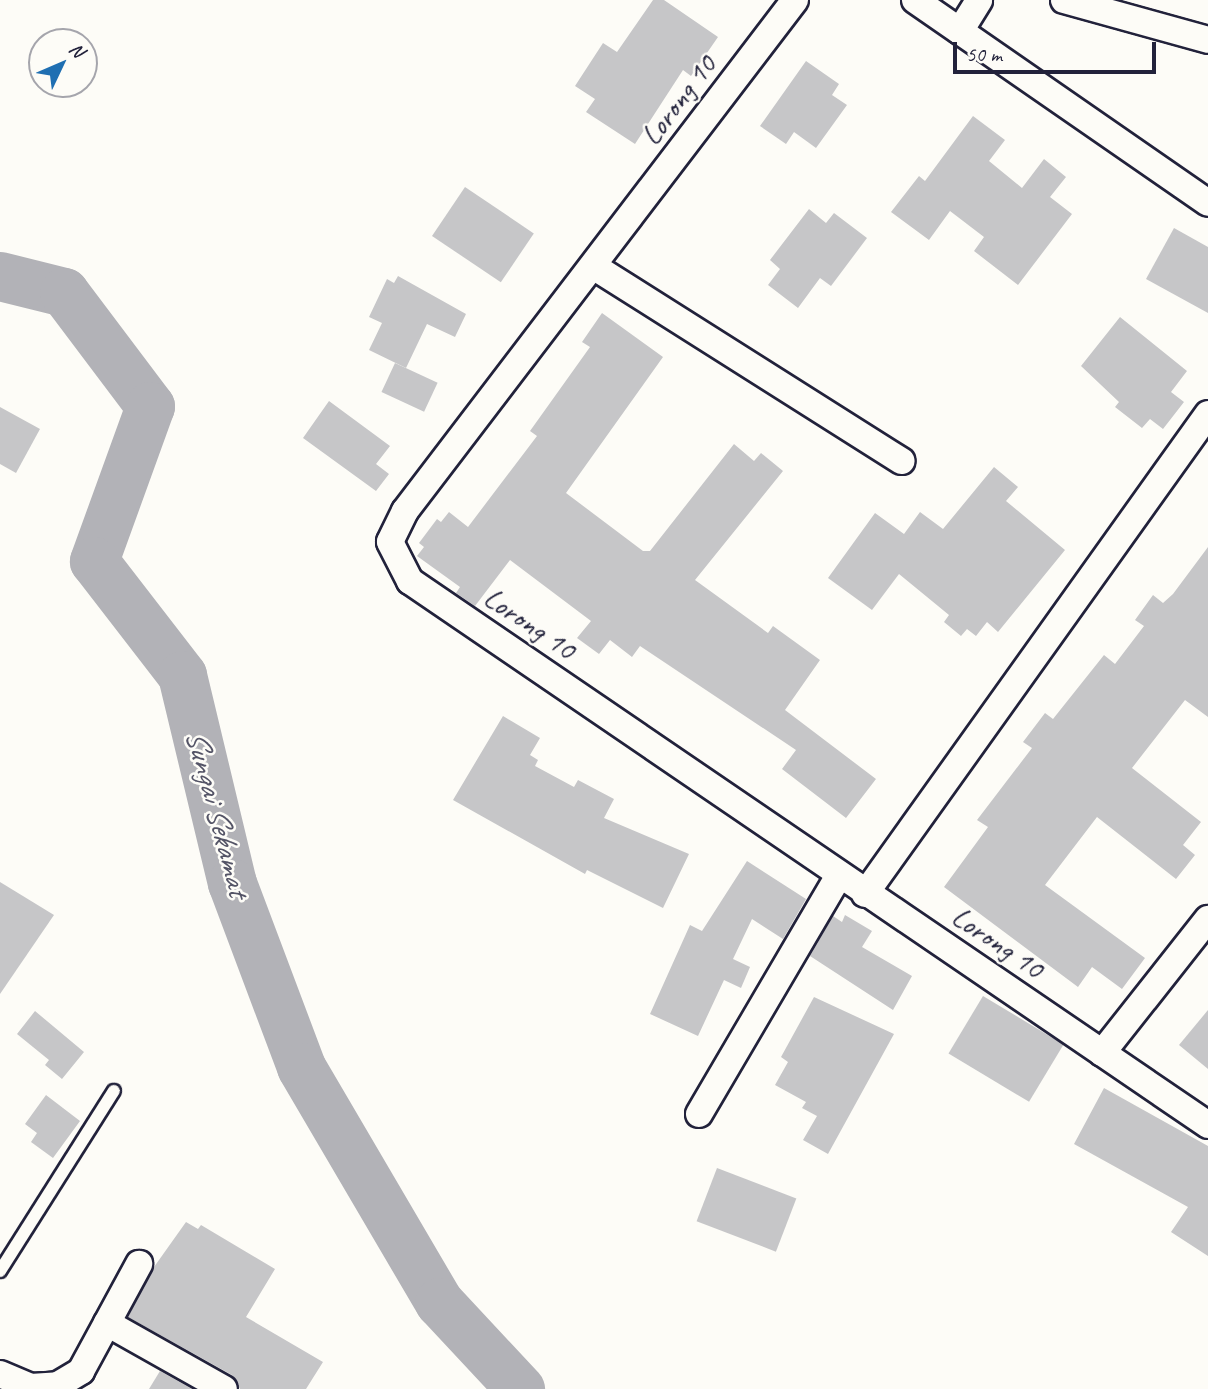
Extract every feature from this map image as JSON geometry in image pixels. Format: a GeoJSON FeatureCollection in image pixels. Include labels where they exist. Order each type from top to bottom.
{"type":"FeatureCollection","features":[{"type":"Feature","properties":{"kind":"street","name":"Lorong 10"},"geometry":{"type":"LineString","coordinates":[[795,0],[405,511],[390,542],[410,581],[865,894],[1208,1125]]}},
{"type":"Feature","properties":{"kind":"street"},"geometry":{"type":"LineString","coordinates":[[915,0],[1208,202]]}},
{"type":"Feature","properties":{"kind":"street"},"geometry":{"type":"LineString","coordinates":[[960,31],[979,0]]}},
{"type":"Feature","properties":{"kind":"street"},"geometry":{"type":"LineString","coordinates":[[1064,0],[1208,40]]}},
{"type":"Feature","properties":{"kind":"street"},"geometry":{"type":"LineString","coordinates":[[593,267],[901,461]]}},
{"type":"Feature","properties":{"kind":"street"},"geometry":{"type":"LineString","coordinates":[[865,894],[1208,414]]}},
{"type":"Feature","properties":{"kind":"street"},"geometry":{"type":"LineString","coordinates":[[699,1114],[839,875]]}},
{"type":"Feature","properties":{"kind":"street"},"geometry":{"type":"LineString","coordinates":[[1102,1053],[1208,919]]}},
{"type":"Feature","properties":{"kind":"street"},"geometry":{"type":"LineString","coordinates":[[0,1374],[31,1387],[58,1385],[81,1371],[139,1264]]}},
{"type":"Feature","properties":{"kind":"street"},"geometry":{"type":"LineString","coordinates":[[107,1322],[224,1389]]}},
{"type":"Feature","properties":{"kind":"lane"},"geometry":{"type":"LineString","coordinates":[[0,1271],[114,1091]]}},
{"type":"Feature","properties":{"kind":"building"},"geometry":{"type":"Polygon","coordinates":[[[653,0],[664,0],[718,37],[691,76],[683,70],[635,144],[586,112],[595,99],[575,86],[603,43],[617,52],[653,0]]]}},
{"type":"Feature","properties":{"kind":"building"},"geometry":{"type":"Polygon","coordinates":[[[806,61],[839,84],[832,95],[847,105],[816,148],[794,132],[786,144],[760,126],[806,61]]]}},
{"type":"Feature","properties":{"kind":"building"},"geometry":{"type":"Polygon","coordinates":[[[973,116],[1005,140],[989,161],[1022,188],[1044,159],[1066,177],[1050,197],[1072,214],[1018,285],[974,251],[984,237],[950,211],[929,240],[891,212],[919,176],[925,181],[973,116]]]}},
{"type":"Feature","properties":{"kind":"building"},"geometry":{"type":"Polygon","coordinates":[[[465,187],[534,233],[501,282],[432,236],[465,187]]]}},
{"type":"Feature","properties":{"kind":"building"},"geometry":{"type":"Polygon","coordinates":[[[809,209],[826,223],[834,213],[867,238],[831,286],[820,278],[798,308],[768,285],[780,269],[770,260],[809,209]]]}},
{"type":"Feature","properties":{"kind":"building"},"geometry":{"type":"Polygon","coordinates":[[[1174,228],[1208,247],[1208,313],[1146,279],[1174,228]]]}},
{"type":"Feature","properties":{"kind":"building"},"geometry":{"type":"Polygon","coordinates":[[[398,276],[466,314],[455,337],[427,324],[406,368],[369,350],[382,323],[369,317],[387,279],[394,283],[398,276]]]}},
{"type":"Feature","properties":{"kind":"building"},"geometry":{"type":"Polygon","coordinates":[[[602,313],[663,357],[566,493],[643,551],[650,551],[734,444],[754,461],[761,453],[783,471],[695,580],[768,633],[773,626],[820,660],[785,710],[876,779],[846,818],[782,769],[796,750],[640,646],[632,657],[610,640],[599,654],[577,638],[591,621],[510,560],[475,606],[456,593],[460,587],[417,556],[424,547],[419,543],[437,519],[441,522],[449,512],[468,527],[537,436],[530,431],[590,347],[582,342],[602,313]]]}},
{"type":"Feature","properties":{"kind":"building"},"geometry":{"type":"Polygon","coordinates":[[[1120,317],[1187,371],[1171,392],[1184,402],[1163,429],[1150,419],[1142,428],[1115,407],[1119,402],[1081,366],[1120,317]]]}},
{"type":"Feature","properties":{"kind":"building"},"geometry":{"type":"Polygon","coordinates":[[[395,363],[438,383],[424,412],[381,392],[395,363]]]}},
{"type":"Feature","properties":{"kind":"building"},"geometry":{"type":"Polygon","coordinates":[[[329,401],[390,446],[376,464],[389,474],[376,491],[303,438],[329,401]]]}},
{"type":"Feature","properties":{"kind":"building"},"geometry":{"type":"Polygon","coordinates":[[[0,407],[40,429],[16,473],[0,464],[0,407]]]}},
{"type":"Feature","properties":{"kind":"building"},"geometry":{"type":"Polygon","coordinates":[[[994,467],[1018,487],[1006,501],[1065,550],[998,632],[987,622],[976,636],[967,629],[961,636],[944,622],[949,615],[899,574],[872,610],[828,578],[875,513],[904,534],[920,512],[943,529],[994,467]]]}},
{"type":"Feature","properties":{"kind":"building"},"geometry":{"type":"Polygon","coordinates":[[[1208,547],[1208,717],[1185,700],[1132,768],[1201,822],[1183,845],[1195,855],[1176,879],[1097,817],[1045,885],[1145,958],[1122,989],[1092,967],[1078,987],[944,887],[988,827],[977,820],[1032,748],[1023,742],[1045,713],[1053,719],[1104,655],[1115,664],[1144,626],[1135,620],[1153,595],[1163,603],[1173,594],[1208,547]]]}},
{"type":"Feature","properties":{"kind":"building"},"geometry":{"type":"Polygon","coordinates":[[[503,716],[540,738],[530,755],[538,760],[535,766],[574,787],[578,780],[614,799],[604,818],[689,854],[663,908],[587,870],[585,874],[453,800],[503,716]]]}},
{"type":"Feature","properties":{"kind":"building"},"geometry":{"type":"Polygon","coordinates":[[[747,861],[806,899],[783,939],[752,919],[733,959],[750,967],[741,988],[724,980],[698,1036],[650,1014],[690,925],[702,931],[747,861]]]}},
{"type":"Feature","properties":{"kind":"building"},"geometry":{"type":"Polygon","coordinates":[[[0,882],[54,915],[0,994],[0,882]]]}},
{"type":"Feature","properties":{"kind":"building"},"geometry":{"type":"Polygon","coordinates":[[[845,915],[872,931],[862,947],[912,976],[893,1010],[810,956],[833,916],[842,922],[845,915]]]}},
{"type":"Feature","properties":{"kind":"building"},"geometry":{"type":"Polygon","coordinates":[[[983,996],[1064,1044],[1029,1102],[948,1053],[983,996]]]}},
{"type":"Feature","properties":{"kind":"building"},"geometry":{"type":"Polygon","coordinates":[[[814,997],[894,1034],[828,1154],[803,1140],[817,1116],[802,1108],[806,1102],[775,1085],[788,1062],[781,1057],[814,997]]]}},
{"type":"Feature","properties":{"kind":"building"},"geometry":{"type":"Polygon","coordinates":[[[1208,1010],[1208,1069],[1179,1045],[1208,1010]]]}},
{"type":"Feature","properties":{"kind":"building"},"geometry":{"type":"Polygon","coordinates":[[[35,1011],[84,1052],[62,1079],[45,1065],[49,1060],[17,1034],[35,1011]]]}},
{"type":"Feature","properties":{"kind":"building"},"geometry":{"type":"Polygon","coordinates":[[[1104,1088],[1208,1146],[1208,1256],[1171,1232],[1188,1207],[1074,1144],[1104,1088]]]}},
{"type":"Feature","properties":{"kind":"building"},"geometry":{"type":"Polygon","coordinates":[[[46,1095],[80,1121],[53,1158],[31,1142],[37,1133],[25,1124],[46,1095]]]}},
{"type":"Feature","properties":{"kind":"building"},"geometry":{"type":"Polygon","coordinates":[[[717,1168],[796,1198],[776,1252],[697,1221],[717,1168]]]}},
{"type":"Feature","properties":{"kind":"building"},"geometry":{"type":"Polygon","coordinates":[[[186,1222],[198,1229],[201,1225],[275,1269],[246,1317],[323,1362],[306,1389],[240,1389],[232,1375],[128,1317],[154,1267],[186,1222]]]}},
{"type":"Feature","properties":{"kind":"building"},"geometry":{"type":"Polygon","coordinates":[[[160,1371],[192,1389],[149,1389],[160,1371]]]}},
{"type":"Feature","properties":{"kind":"waterway","name":"Sungai Sekamat"},"geometry":{"type":"LineString","coordinates":[[0,276],[64,292],[150,406],[94,561],[182,675],[232,883],[301,1067],[439,1302],[520,1389]]}}]}
